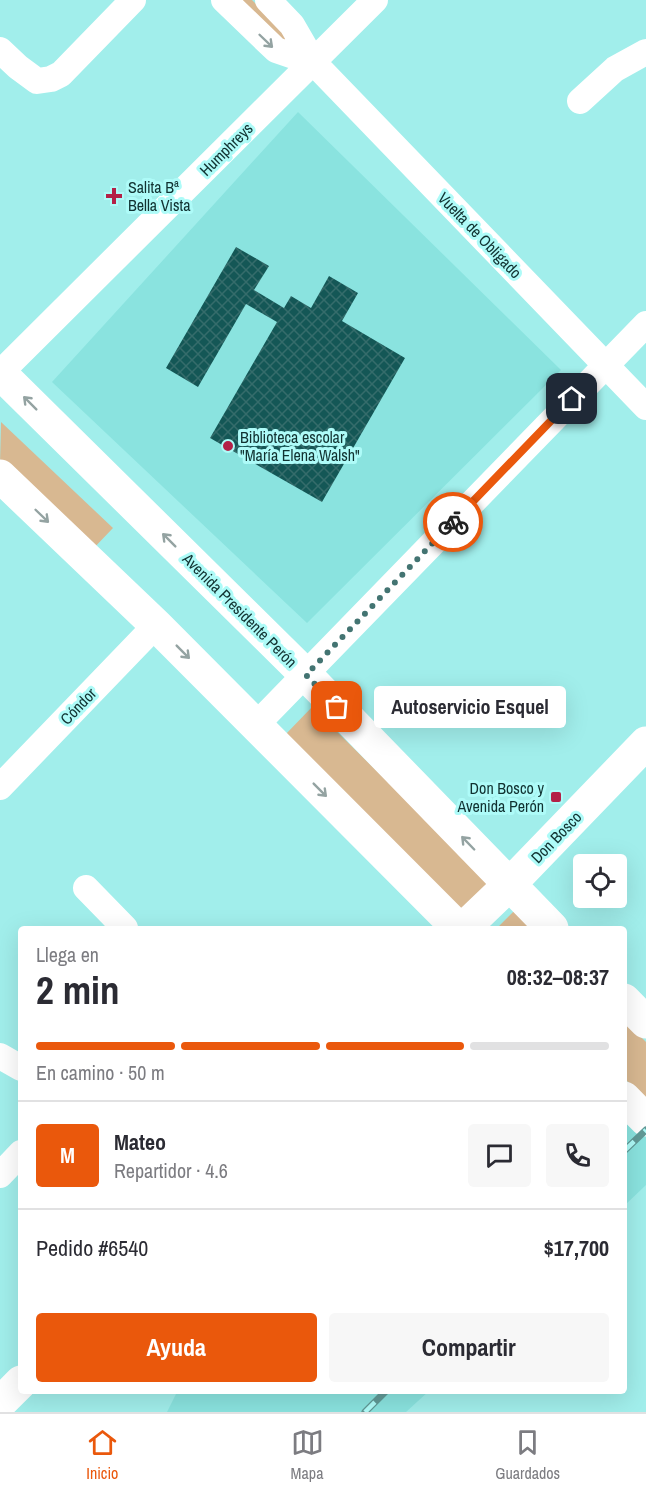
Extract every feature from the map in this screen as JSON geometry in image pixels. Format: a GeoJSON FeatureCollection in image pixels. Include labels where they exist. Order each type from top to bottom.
{"type":"FeatureCollection","features":[{"type":"Feature","properties":{"kind":"street"},"geometry":{"type":"LineString","coordinates":[[0,50],[37,81],[51,79],[61,74],[134,0]]}},
{"type":"Feature","properties":{"kind":"street","name":"Vuelta de Obligado"},"geometry":{"type":"LineString","coordinates":[[224,0],[276,50],[314,63]]}},
{"type":"Feature","properties":{"kind":"street","name":"Vuelta de Obligado"},"geometry":{"type":"LineString","coordinates":[[268,0],[292,25],[314,63],[646,407]]}},
{"type":"Feature","properties":{"kind":"street","name":"Humphreys"},"geometry":{"type":"LineString","coordinates":[[0,373],[375,0]]}},
{"type":"Feature","properties":{"kind":"street"},"geometry":{"type":"LineString","coordinates":[[580,100],[615,69],[646,52]]}},
{"type":"Feature","properties":{"kind":"street"},"geometry":{"type":"LineString","coordinates":[[256,725],[646,324]]}},
{"type":"Feature","properties":{"kind":"street","name":"Avenida Presidente Perón"},"geometry":{"type":"LineString","coordinates":[[0,373],[306,675],[550,926]]}},
{"type":"Feature","properties":{"kind":"street"},"geometry":{"type":"LineString","coordinates":[[0,476],[156,625],[456,926]]}},
{"type":"Feature","properties":{"kind":"street","name":"Cóndor"},"geometry":{"type":"LineString","coordinates":[[0,787],[156,625]]}},
{"type":"Feature","properties":{"kind":"street","name":"Don Bosco"},"geometry":{"type":"LineString","coordinates":[[466,926],[509,885],[646,743]]}},
{"type":"Feature","properties":{"kind":"street"},"geometry":{"type":"LineString","coordinates":[[86,888],[123,926]]}},
{"type":"Feature","properties":{"kind":"street"},"geometry":{"type":"LineString","coordinates":[[627,1003],[646,1022]]}},
{"type":"Feature","properties":{"kind":"street"},"geometry":{"type":"LineString","coordinates":[[0,1056],[18,1066]]}},
{"type":"Feature","properties":{"kind":"street"},"geometry":{"type":"LineString","coordinates":[[627,1101],[646,1120]]}},
{"type":"Feature","properties":{"kind":"street"},"geometry":{"type":"LineString","coordinates":[[0,1175],[18,1156]]}},
{"type":"Feature","properties":{"kind":"street"},"geometry":{"type":"LineString","coordinates":[[0,1402],[18,1385]]}},
{"type":"Feature","properties":{"kind":"shaded area"},"geometry":{"type":"Polygon","coordinates":[[[241,0],[252,0],[289,36],[284,42],[241,0]]]}},
{"type":"Feature","properties":{"kind":"shaded area"},"geometry":{"type":"Polygon","coordinates":[[[298,112],[561,370],[307,623],[52,382],[298,112]]]}},
{"type":"Feature","properties":{"kind":"shaded area"},"geometry":{"type":"Polygon","coordinates":[[[1,422],[113,528],[91,551],[0,464],[1,422]]]}},
{"type":"Feature","properties":{"kind":"shaded area"},"geometry":{"type":"Polygon","coordinates":[[[312,707],[491,884],[462,913],[284,736],[312,707]]]}},
{"type":"Feature","properties":{"kind":"shaded area"},"geometry":{"type":"Polygon","coordinates":[[[515,910],[531,926],[499,926],[515,910]]]}},
{"type":"Feature","properties":{"kind":"shaded area"},"geometry":{"type":"Polygon","coordinates":[[[627,1023],[646,1042],[646,1100],[627,1081],[627,1023]]]}},
{"type":"Feature","properties":{"kind":"shaded area"},"geometry":{"type":"Polygon","coordinates":[[[646,1105],[646,1185],[627,1203],[627,1125],[646,1105]]]}},
{"type":"Feature","properties":{"kind":"shaded area"},"geometry":{"type":"Polygon","coordinates":[[[176,1394],[426,1394],[406,1412],[167,1412],[176,1394]]]}},
{"type":"Feature","properties":{"kind":"building"},"geometry":{"type":"Polygon","coordinates":[[[236,247],[269,266],[254,290],[284,308],[291,296],[311,308],[329,276],[358,293],[342,321],[405,358],[322,502],[210,438],[277,322],[246,304],[198,387],[166,368],[236,247]]]}},
{"type":"Feature","properties":{"kind":"railway"},"geometry":{"type":"LineString","coordinates":[[627,1148],[646,1130]]}},
{"type":"Feature","properties":{"kind":"railway"},"geometry":{"type":"LineString","coordinates":[[365,1412],[383,1394]]}},
{"type":"Feature","properties":{"kind":"way so far"},"geometry":{"type":"LineString","coordinates":[[337,707],[306,675],[453,522]]}},
{"type":"Feature","properties":{"kind":"place","name":"Salita Bª Bella Vista"},"geometry":{"type":"Point","coordinates":[114,196]}},
{"type":"Feature","properties":{"kind":"place","name":"Biblioteca escolar \"María Elena Walsh\""},"geometry":{"type":"Point","coordinates":[228,446]}},
{"type":"Feature","properties":{"kind":"place","name":"Autoservicio Esquel"},"geometry":{"type":"Point","coordinates":[337,707]}},
{"type":"Feature","properties":{"kind":"place","name":"Don Bosco y Avenida Perón"},"geometry":{"type":"Point","coordinates":[556,797]}},
{"type":"Feature","properties":{"kind":"route"},"geometry":{"type":"LineString","coordinates":[[453,522],[572,399]]}}]}
